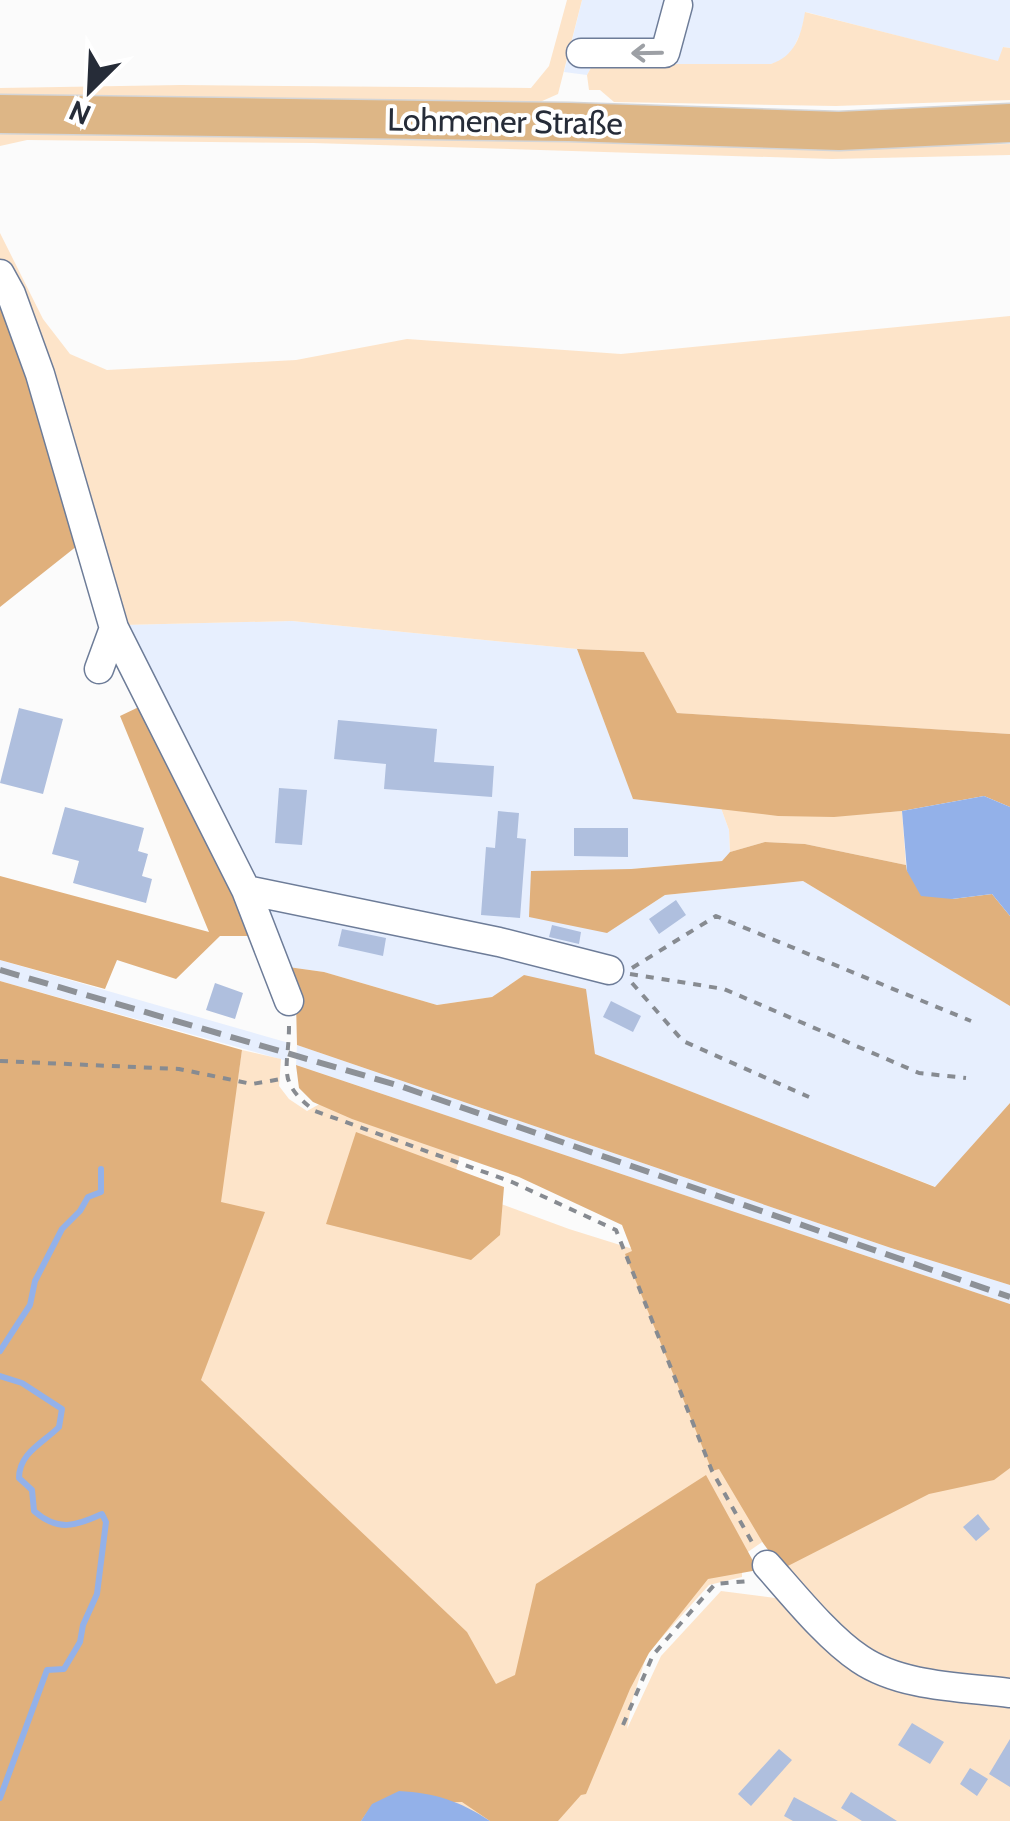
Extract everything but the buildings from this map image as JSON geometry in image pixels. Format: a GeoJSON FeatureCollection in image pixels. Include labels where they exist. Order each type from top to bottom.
{"type":"FeatureCollection","features":[{"type":"Feature","properties":{"kind":"main road","name":"Lohmener Straße"},"geometry":{"type":"LineString","coordinates":[[0,114],[570,122],[839,131],[1010,123]]}},
{"type":"Feature","properties":{"kind":"lane"},"geometry":{"type":"LineString","coordinates":[[581,53],[665,52],[678,6]]}},
{"type":"Feature","properties":{"kind":"lane"},"geometry":{"type":"LineString","coordinates":[[0,274],[40,374],[114,628],[246,890],[289,1001]]}},
{"type":"Feature","properties":{"kind":"lane"},"geometry":{"type":"LineString","coordinates":[[99,669],[114,628]]}},
{"type":"Feature","properties":{"kind":"lane"},"geometry":{"type":"LineString","coordinates":[[246,890],[499,942],[615,972]]}},
{"type":"Feature","properties":{"kind":"lane"},"geometry":{"type":"LineString","coordinates":[[773,1571],[859,1658],[887,1672],[936,1684],[1010,1693]]}},
{"type":"Feature","properties":{"kind":"path"},"geometry":{"type":"LineString","coordinates":[[615,972],[641,964],[716,916],[970,1022]]}},
{"type":"Feature","properties":{"kind":"path"},"geometry":{"type":"LineString","coordinates":[[615,972],[724,989],[919,1074],[966,1078]]}},
{"type":"Feature","properties":{"kind":"path"},"geometry":{"type":"LineString","coordinates":[[615,972],[683,1041],[809,1096]]}},
{"type":"Feature","properties":{"kind":"path"},"geometry":{"type":"LineString","coordinates":[[289,1001],[287,1078],[298,1098],[315,1111],[512,1182],[616,1230],[712,1471],[773,1571],[716,1584],[653,1655],[623,1725]]}},
{"type":"Feature","properties":{"kind":"path"},"geometry":{"type":"LineString","coordinates":[[0,1061],[179,1069],[252,1084],[287,1078]]}},
{"type":"Feature","properties":{"kind":"shaded area"},"geometry":{"type":"Polygon","coordinates":[[[567,0],[582,0],[558,94],[540,102],[492,105],[152,97],[0,98],[0,88],[531,88],[549,66],[567,0]]]}},
{"type":"Feature","properties":{"kind":"shaded area"},"geometry":{"type":"Polygon","coordinates":[[[582,0],[1010,0],[1010,48],[1003,47],[999,62],[806,12],[791,53],[771,64],[593,64],[587,75],[564,72],[582,0]]]}},
{"type":"Feature","properties":{"kind":"shaded area"},"geometry":{"type":"Polygon","coordinates":[[[805,12],[998,61],[1003,47],[1010,48],[1010,100],[836,106],[614,102],[600,90],[589,90],[587,75],[593,64],[771,64],[786,56],[796,44],[805,12]]]}},
{"type":"Feature","properties":{"kind":"shaded area"},"geometry":{"type":"Polygon","coordinates":[[[0,127],[880,146],[1010,144],[1010,155],[832,159],[313,143],[27,140],[0,146],[0,127]]]}},
{"type":"Feature","properties":{"kind":"shaded area"},"geometry":{"type":"Polygon","coordinates":[[[0,233],[43,319],[70,354],[107,370],[296,360],[407,339],[621,354],[1010,316],[1010,734],[676,713],[644,652],[292,621],[123,625],[16,287],[0,260],[0,233]]]}},
{"type":"Feature","properties":{"kind":"shaded area"},"geometry":{"type":"Polygon","coordinates":[[[0,294],[82,542],[0,607],[0,294]]]}},
{"type":"Feature","properties":{"kind":"shaded area"},"geometry":{"type":"Polygon","coordinates":[[[292,621],[577,649],[633,798],[721,808],[729,830],[730,852],[722,861],[631,869],[606,933],[665,895],[803,881],[1010,1006],[1010,1103],[936,1187],[595,1054],[524,975],[492,997],[437,1005],[324,972],[281,966],[123,625],[292,621]]]}},
{"type":"Feature","properties":{"kind":"shaded area"},"geometry":{"type":"Polygon","coordinates":[[[577,649],[644,652],[677,713],[1010,734],[1010,807],[984,796],[902,811],[834,817],[778,816],[633,799],[577,649]]]}},
{"type":"Feature","properties":{"kind":"shaded area"},"geometry":{"type":"Polygon","coordinates":[[[143,705],[260,936],[220,936],[176,979],[117,960],[105,989],[0,960],[0,876],[209,932],[120,716],[143,705]]]}},
{"type":"Feature","properties":{"kind":"shaded area"},"geometry":{"type":"Polygon","coordinates":[[[721,808],[812,815],[902,811],[906,865],[805,844],[765,842],[730,852],[729,830],[721,808]]]}},
{"type":"Feature","properties":{"kind":"shaded area"},"geometry":{"type":"Polygon","coordinates":[[[765,842],[805,844],[906,865],[907,871],[952,899],[992,894],[1010,916],[1010,1006],[803,881],[665,895],[607,933],[529,917],[531,871],[631,869],[722,861],[730,852],[765,842]]]}},
{"type":"Feature","properties":{"kind":"shaded area"},"geometry":{"type":"Polygon","coordinates":[[[0,960],[289,1043],[287,1061],[0,981],[0,960]]]}},
{"type":"Feature","properties":{"kind":"shaded area"},"geometry":{"type":"Polygon","coordinates":[[[281,966],[324,972],[437,1005],[492,997],[524,975],[586,989],[595,1054],[935,1187],[1010,1103],[1010,1285],[297,1045],[296,1002],[281,966]]]}},
{"type":"Feature","properties":{"kind":"shaded area"},"geometry":{"type":"Polygon","coordinates":[[[0,981],[242,1050],[221,1202],[265,1212],[201,1380],[467,1632],[496,1684],[515,1675],[536,1584],[706,1475],[758,1570],[708,1579],[649,1653],[586,1794],[558,1821],[490,1821],[462,1802],[373,1804],[361,1821],[0,1821],[0,981]]]}},
{"type":"Feature","properties":{"kind":"shaded area"},"geometry":{"type":"Polygon","coordinates":[[[297,1045],[1010,1285],[1010,1304],[296,1065],[297,1045]]]}},
{"type":"Feature","properties":{"kind":"shaded area"},"geometry":{"type":"Polygon","coordinates":[[[242,1050],[281,1059],[279,1086],[289,1099],[307,1111],[325,1101],[465,1135],[452,1186],[569,1229],[1010,1367],[1010,1686],[942,1679],[862,1653],[782,1569],[813,1507],[742,1556],[742,1577],[709,1585],[647,1654],[627,1729],[661,1656],[721,1591],[790,1600],[860,1667],[1010,1699],[1010,1821],[0,1821],[236,1090],[242,1050]]]}},
{"type":"Feature","properties":{"kind":"shaded area"},"geometry":{"type":"Polygon","coordinates":[[[296,1065],[1010,1304],[1010,1468],[994,1480],[929,1494],[782,1569],[719,1469],[712,1471],[625,1254],[632,1251],[622,1225],[519,1177],[313,1102],[299,1088],[296,1065]]]}},
{"type":"Feature","properties":{"kind":"shaded area"},"geometry":{"type":"Polygon","coordinates":[[[356,1132],[504,1187],[500,1235],[471,1260],[326,1224],[356,1132]]]}},
{"type":"Feature","properties":{"kind":"water"},"geometry":{"type":"Polygon","coordinates":[[[984,796],[1010,807],[1010,916],[992,894],[952,899],[921,896],[907,871],[902,811],[984,796]]]}},
{"type":"Feature","properties":{"kind":"water"},"geometry":{"type":"Polygon","coordinates":[[[399,1791],[447,1799],[490,1821],[361,1821],[372,1804],[399,1791]]]}},
{"type":"Feature","properties":{"kind":"waterway"},"geometry":{"type":"LineString","coordinates":[[0,1351],[30,1305],[35,1281],[62,1229],[88,1197],[101,1192],[101,1169]]}},
{"type":"Feature","properties":{"kind":"waterway"},"geometry":{"type":"LineString","coordinates":[[0,1376],[22,1383],[62,1409],[59,1427],[27,1455],[20,1469],[19,1478],[32,1490],[34,1511],[59,1524],[75,1524],[102,1514],[106,1522],[97,1594],[80,1642],[64,1669],[47,1670],[0,1798]]}},
{"type":"Feature","properties":{"kind":"railway"},"geometry":{"type":"LineString","coordinates":[[0,970],[397,1085],[1010,1297]]}}]}
